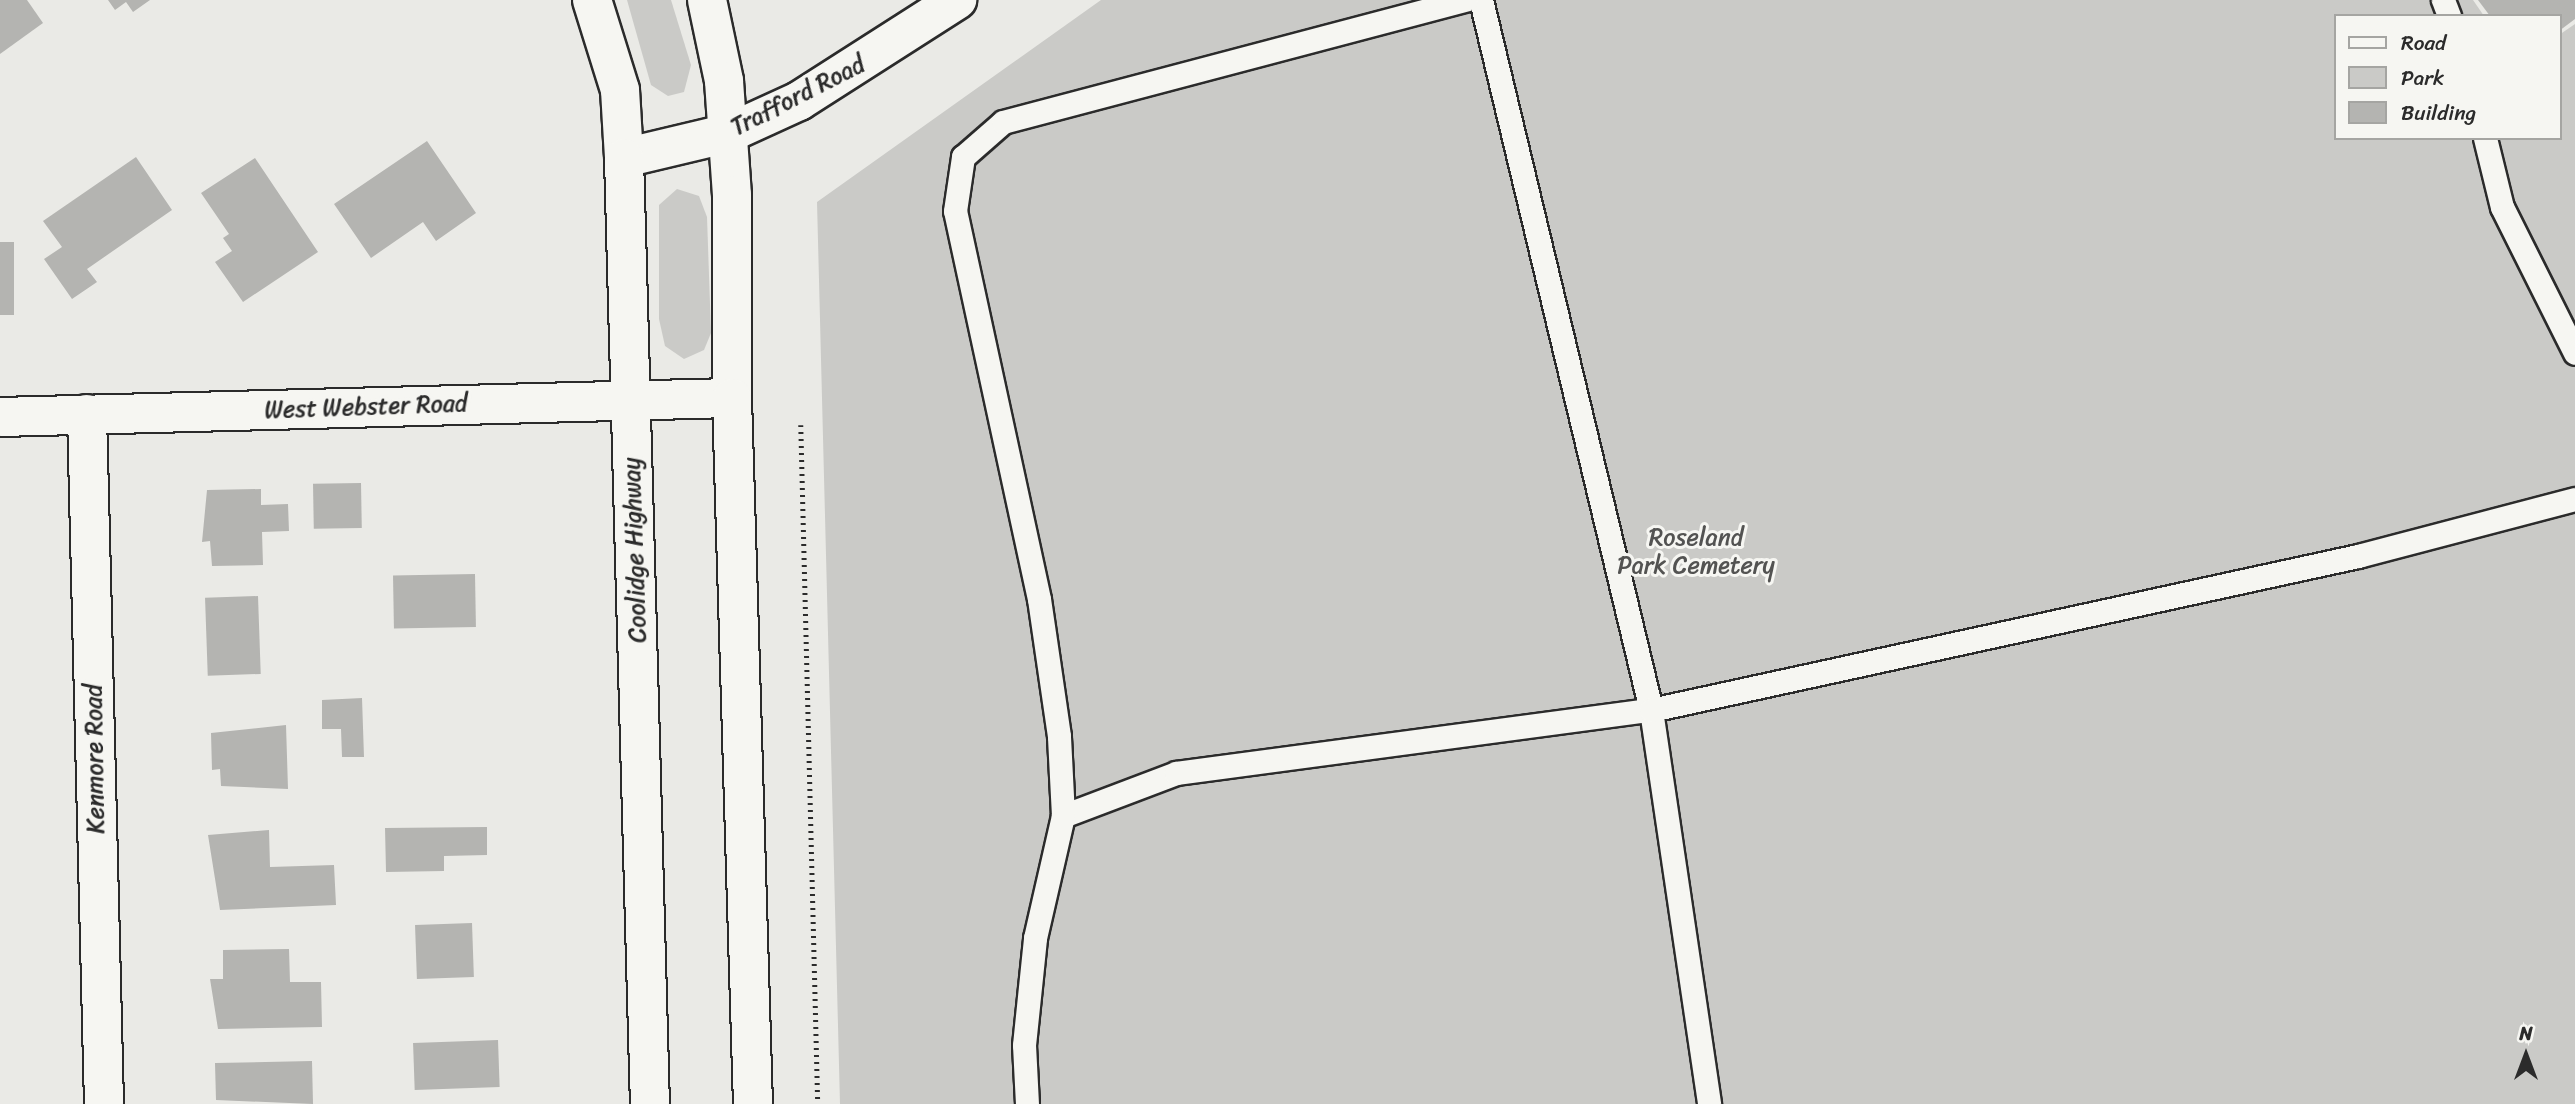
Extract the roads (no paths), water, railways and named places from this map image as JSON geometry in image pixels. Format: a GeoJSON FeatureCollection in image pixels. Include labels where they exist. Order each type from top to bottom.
{"type":"FeatureCollection","features":[{"type":"Feature","properties":{"kind":"main road","name":"Coolidge Highway"},"geometry":{"type":"LineString","coordinates":[[592,0],[620,90],[624,158],[650,1104]]}},
{"type":"Feature","properties":{"kind":"main road"},"geometry":{"type":"LineString","coordinates":[[707,0],[730,133],[732,398],[753,1104]]}},
{"type":"Feature","properties":{"kind":"main road","name":"Trafford Road"},"geometry":{"type":"LineString","coordinates":[[624,158],[730,133],[867,62],[957,0]]}},
{"type":"Feature","properties":{"kind":"main road","name":"West Webster Road"},"geometry":{"type":"LineString","coordinates":[[0,417],[732,398]]}},
{"type":"Feature","properties":{"kind":"main road","name":"Kenmore Road"},"geometry":{"type":"LineString","coordinates":[[86,414],[104,1104]]}},
{"type":"Feature","properties":{"kind":"lane"},"geometry":{"type":"LineString","coordinates":[[1027,1104],[1024,1045],[1035,938],[1063,816],[1059,736],[1039,598],[955,211],[963,157],[1003,122],[1465,0]]}},
{"type":"Feature","properties":{"kind":"lane"},"geometry":{"type":"LineString","coordinates":[[1481,0],[1651,710],[1709,1104]]}},
{"type":"Feature","properties":{"kind":"lane"},"geometry":{"type":"LineString","coordinates":[[2485,140],[2502,207],[2575,353]]}},
{"type":"Feature","properties":{"kind":"lane"},"geometry":{"type":"LineString","coordinates":[[1063,816],[1176,773],[1651,710],[2358,556],[2575,499]]}},
{"type":"Feature","properties":{"kind":"park label","name":"Roseland Park Cemetery"},"geometry":{"type":"Point","coordinates":[1696,552]}}]}
